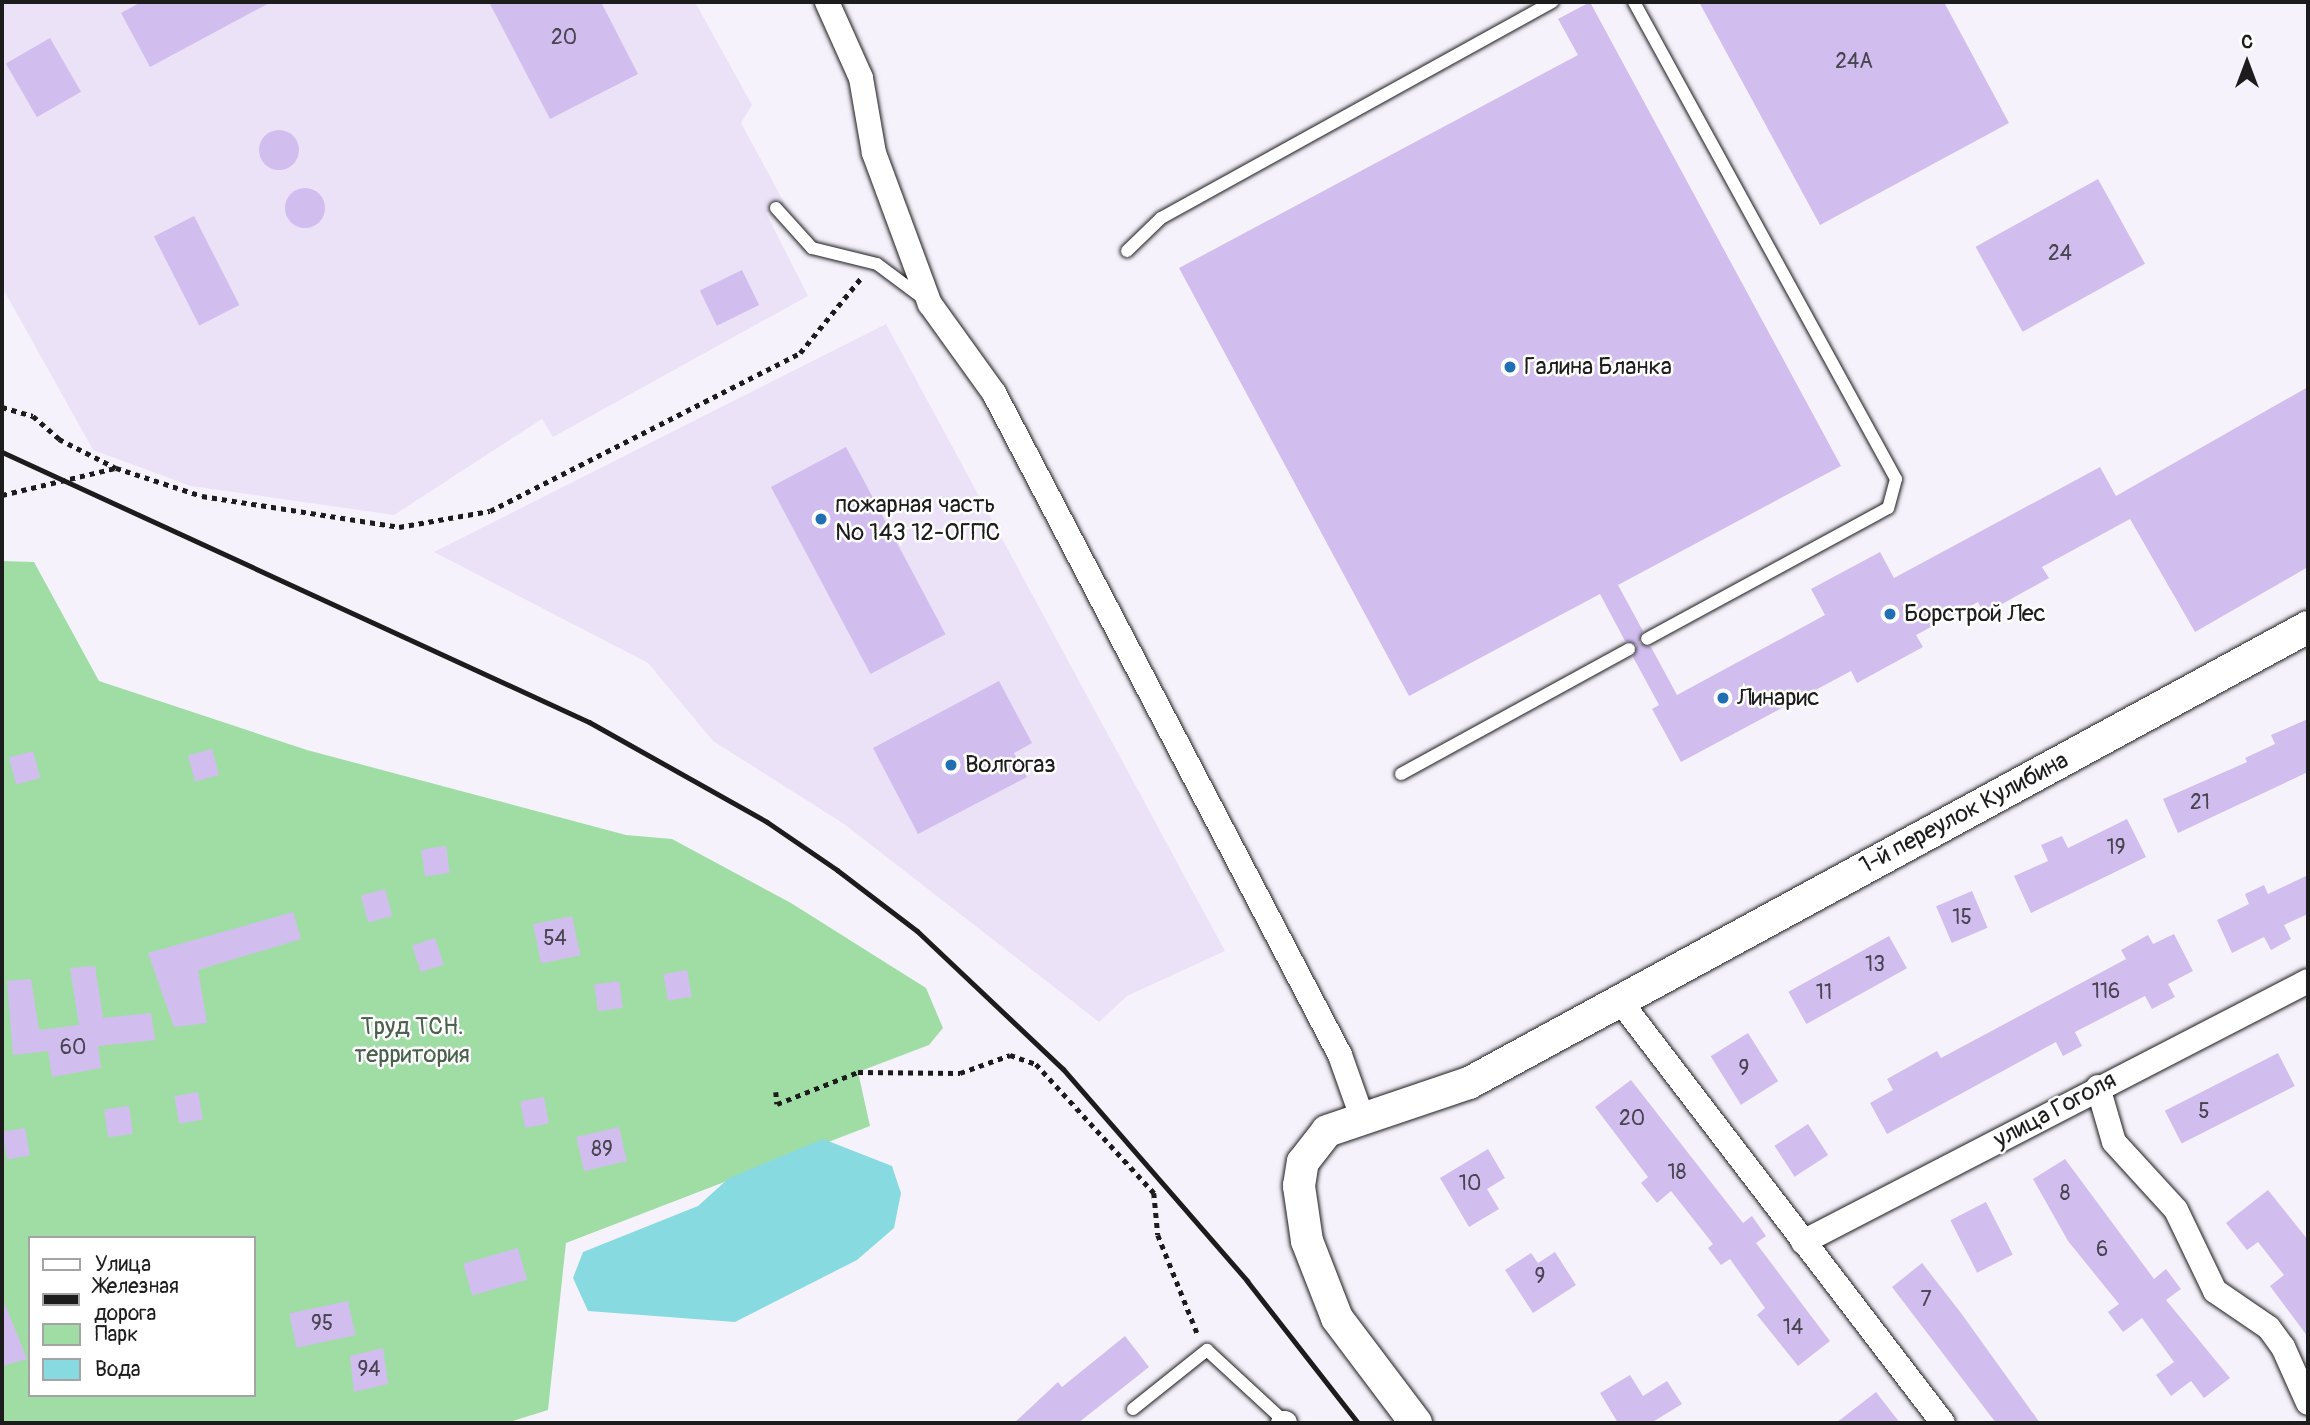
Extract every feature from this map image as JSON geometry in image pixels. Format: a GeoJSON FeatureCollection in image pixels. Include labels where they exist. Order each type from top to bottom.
{"type":"FeatureCollection","features":[{"type":"Feature","properties":{"kind":"street"},"geometry":{"type":"LineString","coordinates":[[827,2],[861,79],[874,153],[930,304],[1000,405],[1315,1007],[1362,1117]]}},
{"type":"Feature","properties":{"kind":"street","name":"1-й переулок Кулибина"},"geometry":{"type":"LineString","coordinates":[[1416,1423],[1337,1318],[1301,1211],[1303,1162],[1313,1144],[1362,1117],[1459,1087],[2308,627]]}},
{"type":"Feature","properties":{"kind":"street","name":"улица Гоголя"},"geometry":{"type":"LineString","coordinates":[[1804,1242],[2098,1087],[2308,981]]}},
{"type":"Feature","properties":{"kind":"street"},"geometry":{"type":"LineString","coordinates":[[1620,1000],[1943,1423]]}},
{"type":"Feature","properties":{"kind":"street"},"geometry":{"type":"LineString","coordinates":[[2098,1087],[2114,1142],[2176,1210],[2215,1291],[2276,1338],[2308,1403]]}},
{"type":"Feature","properties":{"kind":"lane"},"geometry":{"type":"LineString","coordinates":[[1127,251],[1161,219],[1552,2]]}},
{"type":"Feature","properties":{"kind":"lane"},"geometry":{"type":"LineString","coordinates":[[1634,2],[1896,479],[1888,508],[1647,639]]}},
{"type":"Feature","properties":{"kind":"lane"},"geometry":{"type":"LineString","coordinates":[[776,208],[812,248],[877,264],[930,304]]}},
{"type":"Feature","properties":{"kind":"lane"},"geometry":{"type":"LineString","coordinates":[[1401,774],[1629,649]]}},
{"type":"Feature","properties":{"kind":"lane"},"geometry":{"type":"LineString","coordinates":[[1133,1409],[1207,1350],[1284,1423]]}},
{"type":"Feature","properties":{"kind":"path"},"geometry":{"type":"LineString","coordinates":[[2,407],[33,416],[59,439],[116,468],[202,496],[399,527],[490,511],[800,353],[840,296],[877,264]]}},
{"type":"Feature","properties":{"kind":"path"},"geometry":{"type":"LineString","coordinates":[[2,495],[116,468]]}},
{"type":"Feature","properties":{"kind":"path"},"geometry":{"type":"LineString","coordinates":[[776,1092],[777,1104],[858,1072],[960,1073],[1010,1055],[1036,1064],[1154,1193],[1158,1236],[1207,1350]]}},
{"type":"Feature","properties":{"kind":"shaded area"},"geometry":{"type":"Polygon","coordinates":[[[2,2],[695,2],[752,105],[741,123],[785,204],[766,213],[808,296],[553,437],[542,419],[394,515],[191,486],[93,450],[2,287],[2,2]]]}},
{"type":"Feature","properties":{"kind":"shaded area"},"geometry":{"type":"Polygon","coordinates":[[[886,324],[1225,951],[1127,996],[1099,1022],[844,824],[713,741],[648,663],[434,552],[886,324]]]}},
{"type":"Feature","properties":{"kind":"green space","name":"Труд ТСН. территория"},"geometry":{"type":"Polygon","coordinates":[[[2,561],[34,562],[99,681],[307,750],[626,835],[672,839],[791,903],[926,988],[943,1028],[929,1045],[858,1072],[870,1126],[566,1243],[548,1410],[506,1423],[2,1423],[2,561]]]}},
{"type":"Feature","properties":{"kind":"water"},"geometry":{"type":"Polygon","coordinates":[[[823,1139],[892,1166],[901,1193],[894,1228],[857,1260],[735,1322],[588,1311],[573,1278],[583,1252],[698,1206],[729,1178],[823,1139]]]}},
{"type":"Feature","properties":{"kind":"building"},"geometry":{"type":"Polygon","coordinates":[[[141,2],[271,2],[150,67],[121,13],[141,2]]]}},
{"type":"Feature","properties":{"kind":"building"},"geometry":{"type":"Polygon","coordinates":[[[489,2],[601,2],[638,74],[550,119],[489,2]]]}},
{"type":"Feature","properties":{"kind":"building","name":"Галина Бланка"},"geometry":{"type":"Polygon","coordinates":[[[1590,2],[1841,466],[1618,585],[1643,631],[1639,643],[1651,647],[1677,695],[1825,615],[1811,589],[1880,552],[1894,578],[2100,467],[2116,496],[2308,387],[2308,567],[2195,632],[2130,519],[2042,567],[2049,578],[1984,614],[1978,602],[1916,635],[1923,647],[1857,683],[1851,671],[1681,762],[1652,709],[1659,705],[1633,657],[1637,645],[1625,641],[1600,594],[1409,696],[1179,268],[1578,55],[1558,19],[1590,2]]]}},
{"type":"Feature","properties":{"kind":"building"},"geometry":{"type":"Polygon","coordinates":[[[1699,2],[1944,2],[2009,123],[1820,225],[1699,2]]]}},
{"type":"Feature","properties":{"kind":"building"},"geometry":{"type":"Polygon","coordinates":[[[50,38],[81,92],[37,117],[6,64],[50,38]]]}},
{"type":"Feature","properties":{"kind":"building"},"geometry":{"type":"Polygon","coordinates":[[[279,130],[293,136],[299,150],[293,164],[279,170],[265,164],[259,150],[265,136],[279,130]]]}},
{"type":"Feature","properties":{"kind":"building"},"geometry":{"type":"Polygon","coordinates":[[[2098,179],[2145,264],[2023,332],[1976,247],[2098,179]]]}},
{"type":"Feature","properties":{"kind":"building"},"geometry":{"type":"Polygon","coordinates":[[[305,188],[319,194],[325,208],[319,222],[305,228],[291,222],[285,208],[291,194],[305,188]]]}},
{"type":"Feature","properties":{"kind":"building"},"geometry":{"type":"Polygon","coordinates":[[[194,216],[239,305],[199,326],[154,236],[194,216]]]}},
{"type":"Feature","properties":{"kind":"building"},"geometry":{"type":"Polygon","coordinates":[[[742,270],[759,305],[717,326],[700,291],[742,270]]]}},
{"type":"Feature","properties":{"kind":"building"},"geometry":{"type":"Polygon","coordinates":[[[846,447],[946,634],[870,674],[771,487],[846,447]]]}},
{"type":"Feature","properties":{"kind":"building","name":"Волгогаз"},"geometry":{"type":"Polygon","coordinates":[[[999,681],[1032,743],[1014,753],[1027,777],[918,834],[873,748],[999,681]]]}},
{"type":"Feature","properties":{"kind":"building"},"geometry":{"type":"Polygon","coordinates":[[[2308,719],[2308,772],[2178,833],[2163,799],[2247,762],[2245,758],[2275,744],[2271,735],[2308,719]]]}},
{"type":"Feature","properties":{"kind":"building"},"geometry":{"type":"Polygon","coordinates":[[[212,749],[219,775],[195,782],[188,755],[212,749]]]}},
{"type":"Feature","properties":{"kind":"building"},"geometry":{"type":"Polygon","coordinates":[[[33,751],[40,778],[16,785],[9,757],[33,751]]]}},
{"type":"Feature","properties":{"kind":"building"},"geometry":{"type":"Polygon","coordinates":[[[2127,819],[2146,857],[2031,913],[2014,876],[2048,861],[2041,845],[2062,836],[2068,848],[2127,819]]]}},
{"type":"Feature","properties":{"kind":"building"},"geometry":{"type":"Polygon","coordinates":[[[446,846],[450,873],[425,876],[421,849],[446,846]]]}},
{"type":"Feature","properties":{"kind":"building"},"geometry":{"type":"Polygon","coordinates":[[[2308,875],[2308,914],[2284,925],[2291,939],[2271,950],[2264,937],[2232,953],[2217,920],[2249,904],[2245,894],[2264,885],[2268,894],[2308,875]]]}},
{"type":"Feature","properties":{"kind":"building"},"geometry":{"type":"Polygon","coordinates":[[[385,889],[392,916],[368,923],[361,895],[385,889]]]}},
{"type":"Feature","properties":{"kind":"building"},"geometry":{"type":"Polygon","coordinates":[[[1972,891],[1988,928],[1952,943],[1936,906],[1972,891]]]}},
{"type":"Feature","properties":{"kind":"building"},"geometry":{"type":"Polygon","coordinates":[[[293,912],[301,939],[198,970],[207,1023],[174,1027],[148,953],[293,912]]]}},
{"type":"Feature","properties":{"kind":"building"},"geometry":{"type":"Polygon","coordinates":[[[572,916],[580,955],[541,963],[533,924],[572,916]]]}},
{"type":"Feature","properties":{"kind":"building"},"geometry":{"type":"Polygon","coordinates":[[[2174,934],[2193,971],[2168,984],[2175,997],[2152,1009],[2145,996],[2075,1032],[2082,1046],[2063,1056],[2056,1042],[1887,1134],[1870,1103],[1893,1090],[1887,1079],[1937,1051],[1941,1058],[2126,959],[2121,950],[2148,935],[2153,944],[2174,934]]]}},
{"type":"Feature","properties":{"kind":"building"},"geometry":{"type":"Polygon","coordinates":[[[1889,936],[1907,968],[1806,1024],[1788,992],[1889,936]]]}},
{"type":"Feature","properties":{"kind":"building"},"geometry":{"type":"Polygon","coordinates":[[[435,938],[444,965],[421,972],[412,945],[435,938]]]}},
{"type":"Feature","properties":{"kind":"building"},"geometry":{"type":"Polygon","coordinates":[[[95,966],[103,1018],[151,1013],[155,1040],[98,1046],[101,1068],[52,1077],[48,1051],[13,1055],[7,981],[31,979],[39,1030],[79,1025],[70,968],[95,966]]]}},
{"type":"Feature","properties":{"kind":"building"},"geometry":{"type":"Polygon","coordinates":[[[687,970],[692,997],[668,1001],[663,974],[687,970]]]}},
{"type":"Feature","properties":{"kind":"building"},"geometry":{"type":"Polygon","coordinates":[[[619,981],[623,1008],[598,1011],[594,984],[619,981]]]}},
{"type":"Feature","properties":{"kind":"building"},"geometry":{"type":"Polygon","coordinates":[[[1748,1033],[1778,1081],[1741,1105],[1711,1056],[1748,1033]]]}},
{"type":"Feature","properties":{"kind":"building"},"geometry":{"type":"Polygon","coordinates":[[[2278,1053],[2295,1086],[2182,1144],[2165,1111],[2278,1053]]]}},
{"type":"Feature","properties":{"kind":"building"},"geometry":{"type":"Polygon","coordinates":[[[1631,1080],[1743,1223],[1752,1216],[1766,1236],[1756,1243],[1830,1341],[1798,1366],[1757,1315],[1765,1308],[1730,1259],[1721,1265],[1708,1248],[1713,1244],[1671,1191],[1657,1203],[1641,1183],[1648,1177],[1595,1107],[1631,1080]]]}},
{"type":"Feature","properties":{"kind":"building"},"geometry":{"type":"Polygon","coordinates":[[[198,1092],[203,1120],[179,1124],[174,1096],[198,1092]]]}},
{"type":"Feature","properties":{"kind":"building"},"geometry":{"type":"Polygon","coordinates":[[[544,1097],[549,1124],[525,1128],[520,1101],[544,1097]]]}},
{"type":"Feature","properties":{"kind":"building"},"geometry":{"type":"Polygon","coordinates":[[[129,1106],[133,1134],[108,1137],[104,1109],[129,1106]]]}},
{"type":"Feature","properties":{"kind":"building"},"geometry":{"type":"Polygon","coordinates":[[[1808,1124],[1828,1155],[1795,1177],[1774,1146],[1808,1124]]]}},
{"type":"Feature","properties":{"kind":"building"},"geometry":{"type":"Polygon","coordinates":[[[619,1127],[627,1161],[584,1171],[576,1137],[619,1127]]]}},
{"type":"Feature","properties":{"kind":"building"},"geometry":{"type":"Polygon","coordinates":[[[25,1128],[30,1156],[7,1160],[2,1132],[25,1128]]]}},
{"type":"Feature","properties":{"kind":"building"},"geometry":{"type":"Polygon","coordinates":[[[1488,1149],[1505,1178],[1487,1189],[1499,1209],[1469,1227],[1440,1178],[1488,1149]]]}},
{"type":"Feature","properties":{"kind":"building"},"geometry":{"type":"Polygon","coordinates":[[[2065,1159],[2154,1279],[2166,1269],[2181,1289],[2166,1300],[2230,1378],[2204,1398],[2191,1381],[2171,1396],[2156,1375],[2174,1362],[2142,1318],[2123,1332],[2108,1312],[2119,1304],[2068,1241],[2033,1179],[2065,1159]]]}},
{"type":"Feature","properties":{"kind":"building"},"geometry":{"type":"Polygon","coordinates":[[[2268,1190],[2308,1240],[2308,1337],[2270,1286],[2284,1275],[2258,1242],[2247,1250],[2226,1223],[2268,1190]]]}},
{"type":"Feature","properties":{"kind":"building"},"geometry":{"type":"Polygon","coordinates":[[[1986,1202],[2013,1255],[1977,1273],[1950,1220],[1986,1202]]]}},
{"type":"Feature","properties":{"kind":"building"},"geometry":{"type":"Polygon","coordinates":[[[518,1248],[527,1280],[472,1295],[463,1264],[518,1248]]]}},
{"type":"Feature","properties":{"kind":"building"},"geometry":{"type":"Polygon","coordinates":[[[1555,1252],[1576,1285],[1533,1313],[1505,1270],[1531,1253],[1538,1263],[1555,1252]]]}},
{"type":"Feature","properties":{"kind":"building"},"geometry":{"type":"Polygon","coordinates":[[[1922,1263],[2040,1423],[1996,1423],[1892,1287],[1922,1263]]]}},
{"type":"Feature","properties":{"kind":"building"},"geometry":{"type":"Polygon","coordinates":[[[2,1297],[27,1359],[2,1366],[2,1297]]]}},
{"type":"Feature","properties":{"kind":"building"},"geometry":{"type":"Polygon","coordinates":[[[348,1301],[355,1335],[297,1348],[289,1313],[348,1301]]]}},
{"type":"Feature","properties":{"kind":"building"},"geometry":{"type":"Polygon","coordinates":[[[1125,1336],[1149,1367],[1078,1423],[1014,1423],[1058,1382],[1062,1387],[1125,1336]]]}},
{"type":"Feature","properties":{"kind":"building"},"geometry":{"type":"Polygon","coordinates":[[[383,1348],[388,1384],[354,1392],[350,1356],[383,1348]]]}},
{"type":"Feature","properties":{"kind":"building"},"geometry":{"type":"Polygon","coordinates":[[[1630,1375],[1643,1396],[1667,1381],[1682,1404],[1651,1423],[1618,1423],[1600,1393],[1630,1375]]]}},
{"type":"Feature","properties":{"kind":"building"},"geometry":{"type":"Polygon","coordinates":[[[1876,1392],[1900,1423],[1836,1423],[1876,1392]]]}},
{"type":"Feature","properties":{"kind":"railway"},"geometry":{"type":"LineString","coordinates":[[2,452],[589,722],[767,822],[837,870],[917,931],[1063,1069],[1247,1281],[1358,1423]]}},
{"type":"Feature","properties":{"kind":"place","name":"Галина Бланка"},"geometry":{"type":"Point","coordinates":[1510,367]}},
{"type":"Feature","properties":{"kind":"place","name":"пожарная часть № 143 12-ОГПС"},"geometry":{"type":"Point","coordinates":[821,519]}},
{"type":"Feature","properties":{"kind":"place","name":"Борстрой Лес"},"geometry":{"type":"Point","coordinates":[1890,614]}},
{"type":"Feature","properties":{"kind":"place","name":"Линарис"},"geometry":{"type":"Point","coordinates":[1723,698]}},
{"type":"Feature","properties":{"kind":"place","name":"Волгогаз"},"geometry":{"type":"Point","coordinates":[951,765]}}]}
